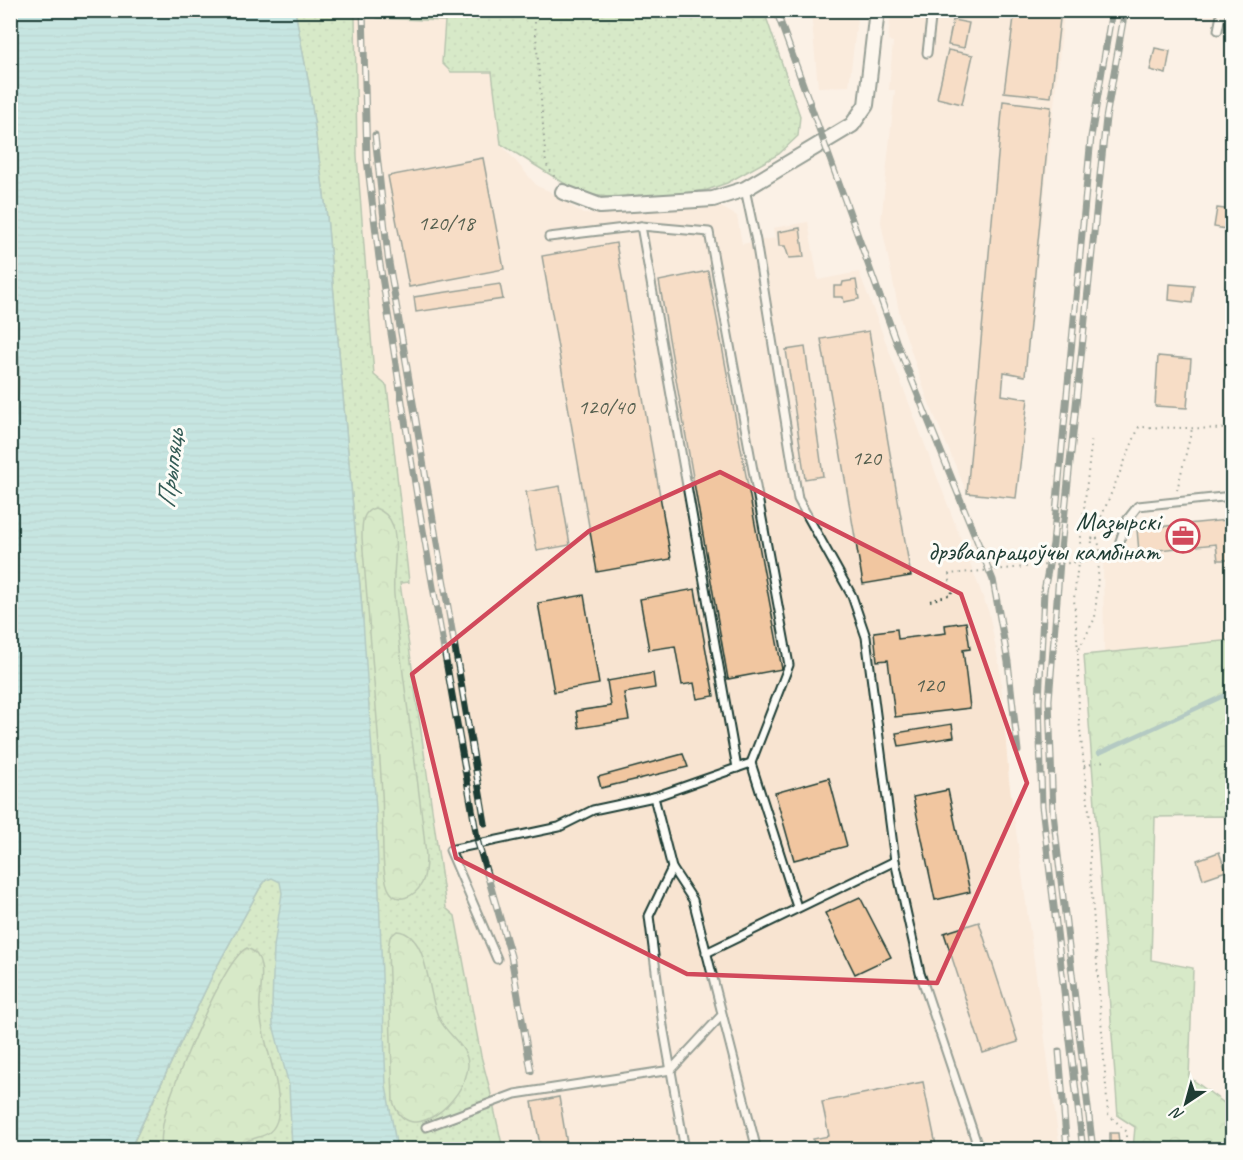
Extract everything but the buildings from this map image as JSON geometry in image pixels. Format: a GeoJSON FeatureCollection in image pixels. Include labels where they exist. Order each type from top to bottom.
{"type":"FeatureCollection","features":[{"type":"Feature","properties":{"kind":"street"},"geometry":{"type":"LineString","coordinates":[[563,192],[600,206],[712,199],[745,189],[852,125],[866,105],[877,10]]}},
{"type":"Feature","properties":{"kind":"lane"},"geometry":{"type":"LineString","coordinates":[[927,53],[932,10]]}},
{"type":"Feature","properties":{"kind":"lane"},"geometry":{"type":"LineString","coordinates":[[1218,30],[1222,10]]}},
{"type":"Feature","properties":{"kind":"lane"},"geometry":{"type":"LineString","coordinates":[[745,189],[756,241],[798,499],[852,596],[866,637],[895,861],[920,973],[979,1149]]}},
{"type":"Feature","properties":{"kind":"lane"},"geometry":{"type":"LineString","coordinates":[[549,237],[641,226],[709,232],[789,666],[751,763],[797,907]]}},
{"type":"Feature","properties":{"kind":"lane"},"geometry":{"type":"LineString","coordinates":[[641,226],[737,768]]}},
{"type":"Feature","properties":{"kind":"lane"},"geometry":{"type":"LineString","coordinates":[[1120,540],[1127,520],[1138,506],[1233,496]]}},
{"type":"Feature","properties":{"kind":"lane"},"geometry":{"type":"LineString","coordinates":[[496,959],[450,850],[559,827],[593,810],[654,797],[751,763]]}},
{"type":"Feature","properties":{"kind":"lane"},"geometry":{"type":"LineString","coordinates":[[654,797],[672,868],[693,900],[757,1149]]}},
{"type":"Feature","properties":{"kind":"lane"},"geometry":{"type":"LineString","coordinates":[[706,953],[895,861]]}},
{"type":"Feature","properties":{"kind":"lane"},"geometry":{"type":"LineString","coordinates":[[672,868],[649,916],[663,1026],[685,1149]]}},
{"type":"Feature","properties":{"kind":"lane"},"geometry":{"type":"LineString","coordinates":[[426,1127],[515,1094],[671,1070],[722,1015]]}},
{"type":"Feature","properties":{"kind":"path"},"geometry":{"type":"LineString","coordinates":[[534,10],[546,164],[563,192]]}},
{"type":"Feature","properties":{"kind":"path"},"geometry":{"type":"LineString","coordinates":[[930,601],[952,594],[949,574],[1091,561],[1092,539],[1139,427],[1233,429]]}},
{"type":"Feature","properties":{"kind":"path"},"geometry":{"type":"LineString","coordinates":[[1174,502],[1192,428]]}},
{"type":"Feature","properties":{"kind":"path"},"geometry":{"type":"LineString","coordinates":[[1092,437],[1074,599],[1078,651],[1079,720],[1090,820],[1090,868],[1108,1114],[1127,1132],[1128,1149]]}},
{"type":"Feature","properties":{"kind":"path"},"geometry":{"type":"LineString","coordinates":[[1078,651],[1095,618],[1100,548],[1095,532]]}},
{"type":"Feature","properties":{"kind":"path"},"geometry":{"type":"LineString","coordinates":[[1084,766],[1104,762]]}},
{"type":"Feature","properties":{"kind":"highlighted area"},"geometry":{"type":"Polygon","coordinates":[[[720,472],[961,594],[1027,783],[937,983],[687,974],[456,858],[412,674],[589,531],[720,472]]]}},
{"type":"Feature","properties":{"kind":"shaded area"},"geometry":{"type":"Polygon","coordinates":[[[811,11],[858,11],[849,86],[818,87],[811,11]]]}},
{"type":"Feature","properties":{"kind":"shaded area"},"geometry":{"type":"Polygon","coordinates":[[[891,11],[1064,11],[1025,376],[1004,372],[1002,395],[1028,399],[1016,498],[967,493],[927,398],[901,321],[881,222],[895,90],[889,90],[893,42],[888,41],[891,11]]]}},
{"type":"Feature","properties":{"kind":"shaded area","name":"Мазырскі дрэваапрацоўчы камбінат"},"geometry":{"type":"Polygon","coordinates":[[[355,17],[445,21],[452,72],[492,71],[501,144],[537,186],[549,191],[583,214],[721,207],[737,216],[742,244],[775,238],[773,228],[808,222],[818,280],[859,272],[989,613],[1000,670],[1009,780],[1060,1149],[503,1149],[481,1056],[455,916],[446,908],[410,689],[400,583],[409,581],[387,386],[374,376],[357,156],[355,17]]]}},
{"type":"Feature","properties":{"kind":"shaded area"},"geometry":{"type":"Polygon","coordinates":[[[1227,520],[1232,578],[1232,640],[1104,654],[1103,549],[1121,546],[1136,527],[1227,520]]]}},
{"type":"Feature","properties":{"kind":"green space"},"geometry":{"type":"Polygon","coordinates":[[[377,10],[764,11],[800,116],[798,136],[779,154],[727,183],[707,190],[668,195],[608,197],[575,190],[501,144],[492,72],[451,72],[442,63],[445,21],[377,18],[377,10]]]}},
{"type":"Feature","properties":{"kind":"green space"},"geometry":{"type":"Polygon","coordinates":[[[295,11],[353,11],[355,17],[357,156],[374,375],[387,386],[409,582],[400,583],[446,908],[455,916],[481,1056],[503,1149],[130,1150],[215,970],[260,888],[266,880],[272,878],[363,620],[327,217],[309,85],[295,11]]]}},
{"type":"Feature","properties":{"kind":"green space"},"geometry":{"type":"Polygon","coordinates":[[[10,299],[19,359],[19,386],[11,470],[10,299]]]}},
{"type":"Feature","properties":{"kind":"green space"},"geometry":{"type":"Polygon","coordinates":[[[375,508],[388,517],[395,534],[394,595],[426,856],[425,873],[419,888],[410,895],[400,898],[391,894],[384,868],[383,803],[362,538],[362,524],[365,516],[367,512],[375,508]]]}},
{"type":"Feature","properties":{"kind":"green space"},"geometry":{"type":"Polygon","coordinates":[[[1232,640],[1232,836],[1224,816],[1155,817],[1151,960],[1193,968],[1189,1077],[1232,1109],[1232,1149],[1133,1149],[1135,1127],[1118,1116],[1084,655],[1232,640]]]}},
{"type":"Feature","properties":{"kind":"green space"},"geometry":{"type":"Polygon","coordinates":[[[397,931],[408,935],[422,954],[440,1020],[462,1047],[468,1066],[458,1093],[435,1115],[423,1121],[411,1121],[400,1115],[393,1101],[388,948],[390,937],[397,931]]]}},
{"type":"Feature","properties":{"kind":"green space"},"geometry":{"type":"Polygon","coordinates":[[[247,948],[254,952],[261,966],[260,1011],[278,1091],[278,1116],[275,1125],[271,1131],[248,1141],[238,1149],[161,1149],[166,1110],[191,1045],[227,972],[247,948]]]}},
{"type":"Feature","properties":{"kind":"water","name":"Прыпяць"},"geometry":{"type":"Polygon","coordinates":[[[10,11],[295,11],[309,85],[327,217],[363,620],[376,810],[386,1086],[397,1149],[292,1149],[289,1085],[273,1025],[274,947],[282,893],[280,882],[272,878],[266,880],[260,888],[215,970],[130,1149],[11,1149],[10,470],[19,386],[19,359],[10,299],[10,11]]]}},
{"type":"Feature","properties":{"kind":"waterway"},"geometry":{"type":"LineString","coordinates":[[1099,753],[1232,692]]}},
{"type":"Feature","properties":{"kind":"railway"},"geometry":{"type":"LineString","coordinates":[[363,10],[367,159],[379,258],[417,496],[478,843],[511,956],[531,1071]]}},
{"type":"Feature","properties":{"kind":"railway"},"geometry":{"type":"LineString","coordinates":[[776,10],[896,341],[993,580],[1008,662],[1018,751]]}},
{"type":"Feature","properties":{"kind":"railway"},"geometry":{"type":"LineString","coordinates":[[1083,1150],[1042,806],[1039,702],[1044,591],[1053,544],[1091,137],[1112,10]]}},
{"type":"Feature","properties":{"kind":"railway"},"geometry":{"type":"LineString","coordinates":[[1093,1150],[1053,813],[1049,700],[1061,549],[1106,118],[1125,10]]}},
{"type":"Feature","properties":{"kind":"railway"},"geometry":{"type":"LineString","coordinates":[[375,135],[388,257],[485,823]]}},
{"type":"Feature","properties":{"kind":"railway"},"geometry":{"type":"LineString","coordinates":[[1059,1051],[1067,1150]]}},
{"type":"Feature","properties":{"kind":"place","name":"Мазырскі дрэваапрацоўчы камбінат"},"geometry":{"type":"Point","coordinates":[1183,536]}}]}
